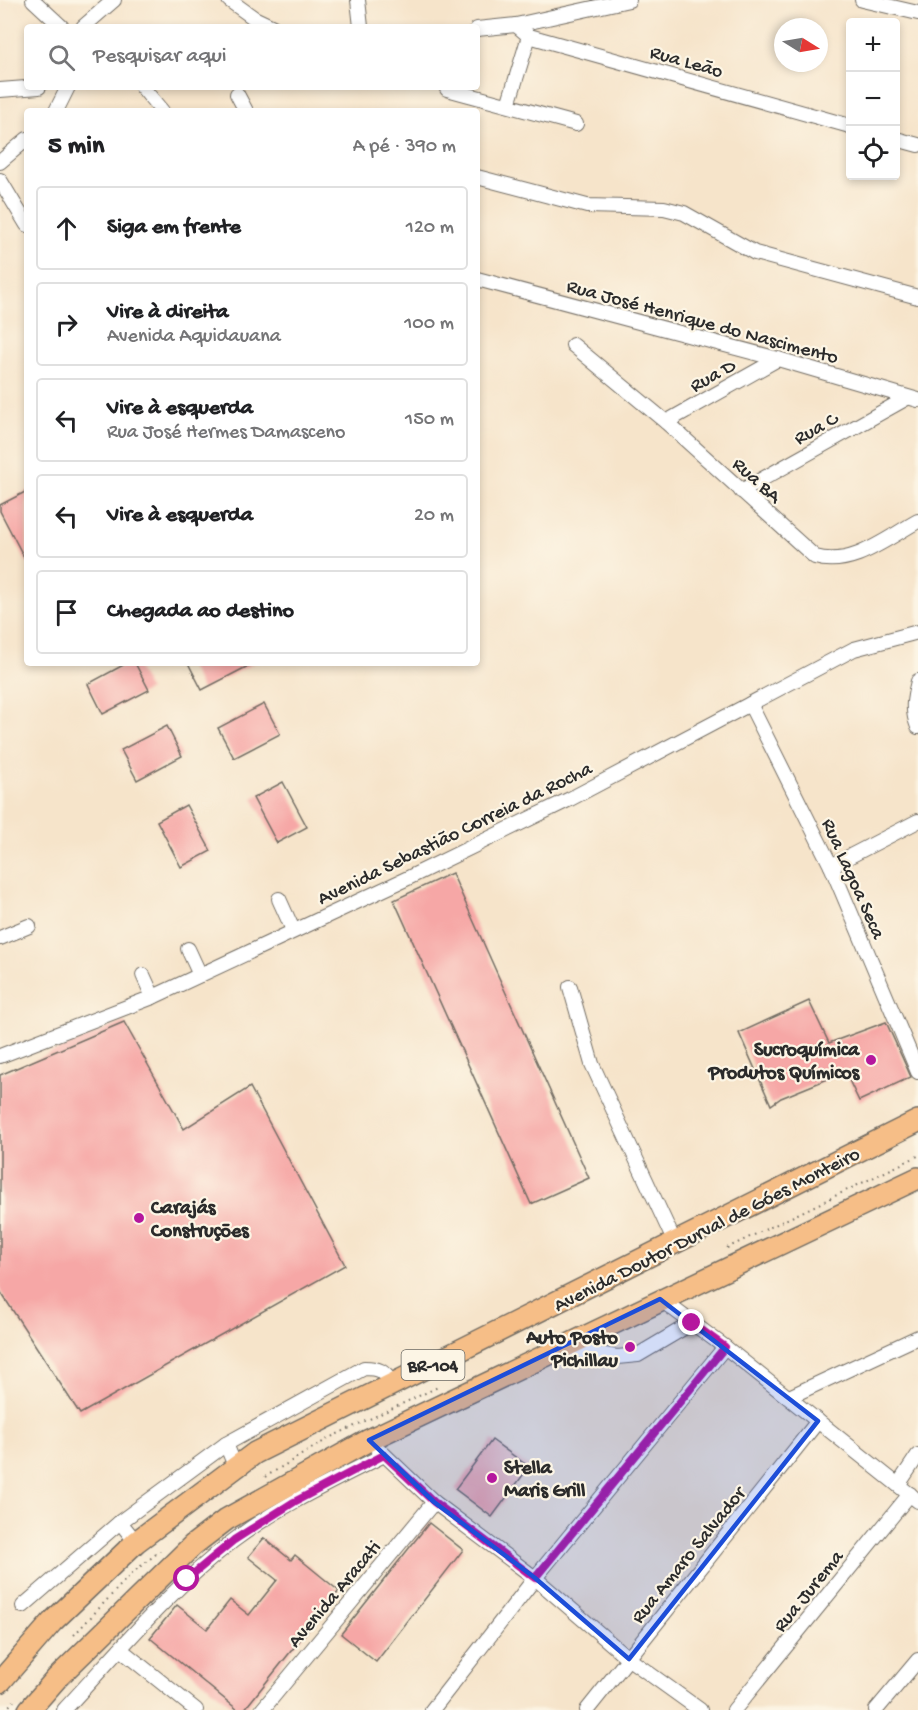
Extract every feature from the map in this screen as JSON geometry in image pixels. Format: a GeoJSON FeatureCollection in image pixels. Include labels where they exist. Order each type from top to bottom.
{"type":"FeatureCollection","features":[{"type":"Feature","properties":{"kind":"highway","name":"Avenida Doutor Durval de Góes Monteiro"},"geometry":{"type":"LineString","coordinates":[[0,1683],[52,1622],[136,1542],[235,1466],[392,1383],[918,1121]]}},
{"type":"Feature","properties":{"kind":"highway","name":"Avenida Doutor Durval de Góes Monteiro"},"geometry":{"type":"LineString","coordinates":[[29,1710],[57,1678],[193,1545],[227,1519],[369,1440],[660,1299],[918,1178]]}},
{"type":"Feature","properties":{"kind":"street"},"geometry":{"type":"LineString","coordinates":[[33,0],[59,24]]}},
{"type":"Feature","properties":{"kind":"street"},"geometry":{"type":"LineString","coordinates":[[86,24],[114,0]]}},
{"type":"Feature","properties":{"kind":"street"},"geometry":{"type":"LineString","coordinates":[[229,0],[267,24]]}},
{"type":"Feature","properties":{"kind":"street"},"geometry":{"type":"LineString","coordinates":[[358,0],[361,24]]}},
{"type":"Feature","properties":{"kind":"street"},"geometry":{"type":"LineString","coordinates":[[480,29],[516,25],[629,0]]}},
{"type":"Feature","properties":{"kind":"street"},"geometry":{"type":"LineString","coordinates":[[862,0],[918,13]]}},
{"type":"Feature","properties":{"kind":"street","name":"Rua Leão"},"geometry":{"type":"LineString","coordinates":[[516,25],[529,36],[846,125]]}},
{"type":"Feature","properties":{"kind":"street"},"geometry":{"type":"LineString","coordinates":[[508,105],[529,36]]}},
{"type":"Feature","properties":{"kind":"street"},"geometry":{"type":"LineString","coordinates":[[0,89],[24,88]]}},
{"type":"Feature","properties":{"kind":"street"},"geometry":{"type":"LineString","coordinates":[[58,108],[66,90]]}},
{"type":"Feature","properties":{"kind":"street"},"geometry":{"type":"LineString","coordinates":[[144,90],[158,108]]}},
{"type":"Feature","properties":{"kind":"street"},"geometry":{"type":"LineString","coordinates":[[451,90],[576,124]]}},
{"type":"Feature","properties":{"kind":"street"},"geometry":{"type":"LineString","coordinates":[[237,94],[244,108]]}},
{"type":"Feature","properties":{"kind":"street"},"geometry":{"type":"LineString","coordinates":[[900,140],[918,145]]}},
{"type":"Feature","properties":{"kind":"street"},"geometry":{"type":"LineString","coordinates":[[0,162],[24,142]]}},
{"type":"Feature","properties":{"kind":"street"},"geometry":{"type":"LineString","coordinates":[[480,178],[587,207],[664,208],[684,213],[755,253],[918,297]]}},
{"type":"Feature","properties":{"kind":"street"},"geometry":{"type":"LineString","coordinates":[[0,180],[24,220]]}},
{"type":"Feature","properties":{"kind":"street","name":"Rua José Henrique do Nascimento"},"geometry":{"type":"LineString","coordinates":[[480,280],[778,359],[913,399]]}},
{"type":"Feature","properties":{"kind":"street","name":"Rua BA"},"geometry":{"type":"LineString","coordinates":[[573,345],[666,422],[815,557],[844,560],[918,521]]}},
{"type":"Feature","properties":{"kind":"street","name":"Rua D"},"geometry":{"type":"LineString","coordinates":[[666,422],[778,359]]}},
{"type":"Feature","properties":{"kind":"street","name":"Rua C"},"geometry":{"type":"LineString","coordinates":[[741,491],[913,399]]}},
{"type":"Feature","properties":{"kind":"street","name":"Avenida Sebastião Correia da Rocha"},"geometry":{"type":"LineString","coordinates":[[0,1056],[153,997],[408,878],[570,799],[854,649],[918,632]]}},
{"type":"Feature","properties":{"kind":"street"},"geometry":{"type":"LineString","coordinates":[[918,681],[913,702],[913,717],[918,727]]}},
{"type":"Feature","properties":{"kind":"street","name":"Rua Lagoa Seca"},"geometry":{"type":"LineString","coordinates":[[750,704],[831,866],[918,1072]]}},
{"type":"Feature","properties":{"kind":"street"},"geometry":{"type":"LineString","coordinates":[[831,866],[918,821]]}},
{"type":"Feature","properties":{"kind":"street"},"geometry":{"type":"LineString","coordinates":[[279,899],[293,930]]}},
{"type":"Feature","properties":{"kind":"street"},"geometry":{"type":"LineString","coordinates":[[0,938],[29,926]]}},
{"type":"Feature","properties":{"kind":"street"},"geometry":{"type":"LineString","coordinates":[[188,949],[200,975]]}},
{"type":"Feature","properties":{"kind":"street"},"geometry":{"type":"LineString","coordinates":[[143,975],[153,997]]}},
{"type":"Feature","properties":{"kind":"street"},"geometry":{"type":"LineString","coordinates":[[570,987],[592,1064],[675,1244]]}},
{"type":"Feature","properties":{"kind":"street"},"geometry":{"type":"LineString","coordinates":[[660,1299],[725,1347],[914,1498]]}},
{"type":"Feature","properties":{"kind":"street"},"geometry":{"type":"LineString","coordinates":[[559,1348],[617,1357],[638,1355],[692,1323]]}},
{"type":"Feature","properties":{"kind":"street"},"geometry":{"type":"LineString","coordinates":[[789,1398],[918,1337]]}},
{"type":"Feature","properties":{"kind":"street"},"geometry":{"type":"LineString","coordinates":[[432,1710],[535,1578],[725,1347]]}},
{"type":"Feature","properties":{"kind":"street"},"geometry":{"type":"LineString","coordinates":[[23,1606],[120,1522],[226,1444],[364,1368],[377,1368],[386,1374],[392,1383]]}},
{"type":"Feature","properties":{"kind":"street","name":"Rua Amaro Salvador"},"geometry":{"type":"LineString","coordinates":[[587,1710],[818,1421]]}},
{"type":"Feature","properties":{"kind":"street"},"geometry":{"type":"LineString","coordinates":[[369,1440],[434,1502],[535,1578],[629,1659],[700,1710]]}},
{"type":"Feature","properties":{"kind":"street"},"geometry":{"type":"LineString","coordinates":[[226,1444],[235,1466]]}},
{"type":"Feature","properties":{"kind":"street"},"geometry":{"type":"LineString","coordinates":[[64,1710],[187,1579],[234,1540],[294,1502],[384,1455]]}},
{"type":"Feature","properties":{"kind":"street"},"geometry":{"type":"LineString","coordinates":[[898,1485],[916,1462]]}},
{"type":"Feature","properties":{"kind":"street"},"geometry":{"type":"LineString","coordinates":[[294,1502],[303,1475]]}},
{"type":"Feature","properties":{"kind":"street","name":"Rua Jurema"},"geometry":{"type":"LineString","coordinates":[[734,1710],[914,1498]]}},
{"type":"Feature","properties":{"kind":"street","name":"Avenida Aracati"},"geometry":{"type":"LineString","coordinates":[[262,1710],[434,1502]]}},
{"type":"Feature","properties":{"kind":"street"},"geometry":{"type":"LineString","coordinates":[[120,1522],[136,1542]]}},
{"type":"Feature","properties":{"kind":"street"},"geometry":{"type":"LineString","coordinates":[[120,1650],[196,1710]]}},
{"type":"Feature","properties":{"kind":"street"},"geometry":{"type":"LineString","coordinates":[[876,1710],[918,1660]]}},
{"type":"Feature","properties":{"kind":"highlighted area"},"geometry":{"type":"Polygon","coordinates":[[[660,1299],[818,1421],[629,1659],[535,1578],[434,1502],[369,1440],[660,1299]]]}},
{"type":"Feature","properties":{"kind":"building"},"geometry":{"type":"Polygon","coordinates":[[[24,493],[24,557],[0,511],[0,505],[24,493]]]}},
{"type":"Feature","properties":{"kind":"building"},"geometry":{"type":"Polygon","coordinates":[[[121,666],[137,666],[149,690],[103,714],[88,684],[121,666]]]}},
{"type":"Feature","properties":{"kind":"building"},"geometry":{"type":"Polygon","coordinates":[[[190,666],[248,666],[202,690],[190,666]]]}},
{"type":"Feature","properties":{"kind":"building"},"geometry":{"type":"Polygon","coordinates":[[[264,704],[280,734],[234,758],[218,728],[264,704]]]}},
{"type":"Feature","properties":{"kind":"building"},"geometry":{"type":"Polygon","coordinates":[[[167,726],[182,756],[137,780],[121,750],[167,726]]]}},
{"type":"Feature","properties":{"kind":"building"},"geometry":{"type":"Polygon","coordinates":[[[283,782],[307,827],[277,843],[253,798],[283,782]]]}},
{"type":"Feature","properties":{"kind":"building"},"geometry":{"type":"Polygon","coordinates":[[[186,805],[211,851],[181,867],[157,821],[186,805]]]}},
{"type":"Feature","properties":{"kind":"building"},"geometry":{"type":"Polygon","coordinates":[[[452,873],[589,1178],[531,1204],[394,900],[452,873]]]}},
{"type":"Feature","properties":{"kind":"building"},"geometry":{"type":"Polygon","coordinates":[[[809,1001],[829,1043],[886,1022],[911,1077],[859,1101],[845,1072],[781,1098],[771,1105],[739,1033],[809,1001]]]}},
{"type":"Feature","properties":{"kind":"building"},"geometry":{"type":"Polygon","coordinates":[[[124,1022],[184,1129],[250,1087],[345,1265],[80,1414],[0,1291],[0,1075],[124,1022]]]}},
{"type":"Feature","properties":{"kind":"building","name":"Stella Maris Grill"},"geometry":{"type":"Polygon","coordinates":[[[492,1440],[529,1467],[492,1517],[455,1489],[492,1440]]]}},
{"type":"Feature","properties":{"kind":"building"},"geometry":{"type":"Polygon","coordinates":[[[429,1523],[463,1550],[376,1662],[341,1634],[429,1523]]]}},
{"type":"Feature","properties":{"kind":"building"},"geometry":{"type":"Polygon","coordinates":[[[264,1538],[291,1560],[295,1555],[339,1591],[244,1710],[238,1710],[150,1638],[177,1605],[207,1629],[230,1600],[249,1615],[277,1580],[248,1557],[264,1538]]]}},
{"type":"Feature","properties":{"kind":"place","name":"Sucroquímica Produtos Químicos"},"geometry":{"type":"Point","coordinates":[871,1060]}},
{"type":"Feature","properties":{"kind":"place","name":"Carajás Construções"},"geometry":{"type":"Point","coordinates":[139,1218]}},
{"type":"Feature","properties":{"kind":"place","name":"Auto Posto Pichillau"},"geometry":{"type":"Point","coordinates":[630,1347]}},
{"type":"Feature","properties":{"kind":"place","name":"Stella Maris Grill"},"geometry":{"type":"Point","coordinates":[492,1478]}},
{"type":"Feature","properties":{"kind":"route"},"geometry":{"type":"LineString","coordinates":[[187,1579],[234,1540],[294,1502],[384,1455],[434,1502],[535,1578],[725,1347],[692,1323]]}}]}
